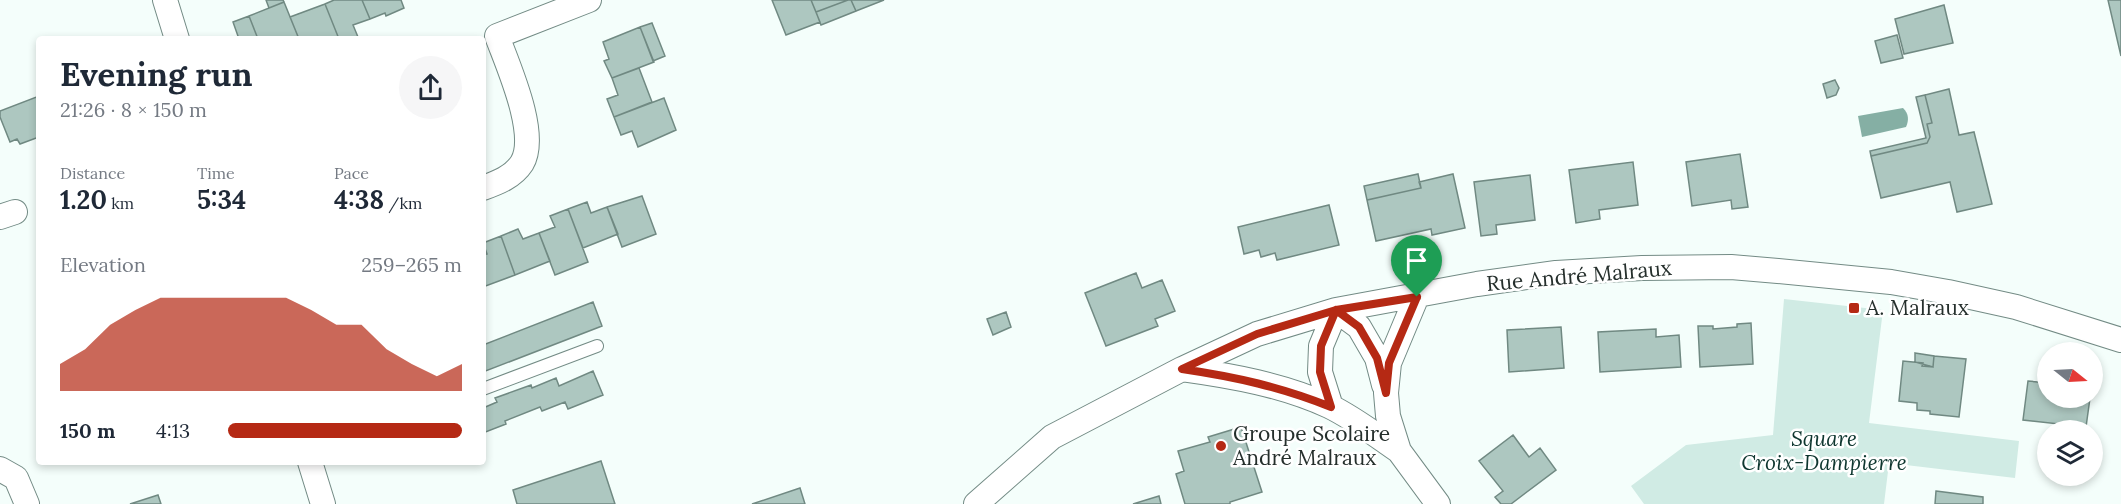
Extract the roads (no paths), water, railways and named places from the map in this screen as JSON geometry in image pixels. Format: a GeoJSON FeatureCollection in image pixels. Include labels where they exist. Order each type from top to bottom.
{"type":"FeatureCollection","features":[{"type":"Feature","properties":{"kind":"street"},"geometry":{"type":"LineString","coordinates":[[165,0],[176,36]]}},
{"type":"Feature","properties":{"kind":"street"},"geometry":{"type":"LineString","coordinates":[[486,187],[505,179],[522,163],[527,146],[524,111],[490,39],[589,0]]}},
{"type":"Feature","properties":{"kind":"street","name":"Rue André Malraux"},"geometry":{"type":"LineString","coordinates":[[976,504],[1052,437],[1182,369],[1257,334],[1336,310],[1417,297],[1477,284],[1556,273],[1642,268],[1731,267],[1902,284],[2016,307],[2121,340]]}},
{"type":"Feature","properties":{"kind":"street"},"geometry":{"type":"LineString","coordinates":[[1386,393],[1389,363],[1417,297]]}},
{"type":"Feature","properties":{"kind":"street"},"geometry":{"type":"LineString","coordinates":[[1331,407],[1320,372],[1321,346],[1336,310],[1359,327],[1377,358],[1386,393],[1388,416],[1399,452]]}},
{"type":"Feature","properties":{"kind":"street"},"geometry":{"type":"LineString","coordinates":[[1182,369],[1260,382],[1294,392],[1331,407],[1399,452],[1438,504]]}},
{"type":"Feature","properties":{"kind":"street"},"geometry":{"type":"LineString","coordinates":[[311,465],[324,504]]}},
{"type":"Feature","properties":{"kind":"street"},"geometry":{"type":"LineString","coordinates":[[0,469],[16,478],[27,504]]}},
{"type":"Feature","properties":{"kind":"lane"},"geometry":{"type":"LineString","coordinates":[[486,388],[597,346]]}},
{"type":"Feature","properties":{"kind":"place","name":"A. Malraux"},"geometry":{"type":"Point","coordinates":[1854,308]}},
{"type":"Feature","properties":{"kind":"place","name":"Groupe Scolaire André Malraux"},"geometry":{"type":"Point","coordinates":[1221,446]}},
{"type":"Feature","properties":{"kind":"park label","name":"Square Croix-Dampierre"},"geometry":{"type":"Point","coordinates":[1824,451]}}]}
